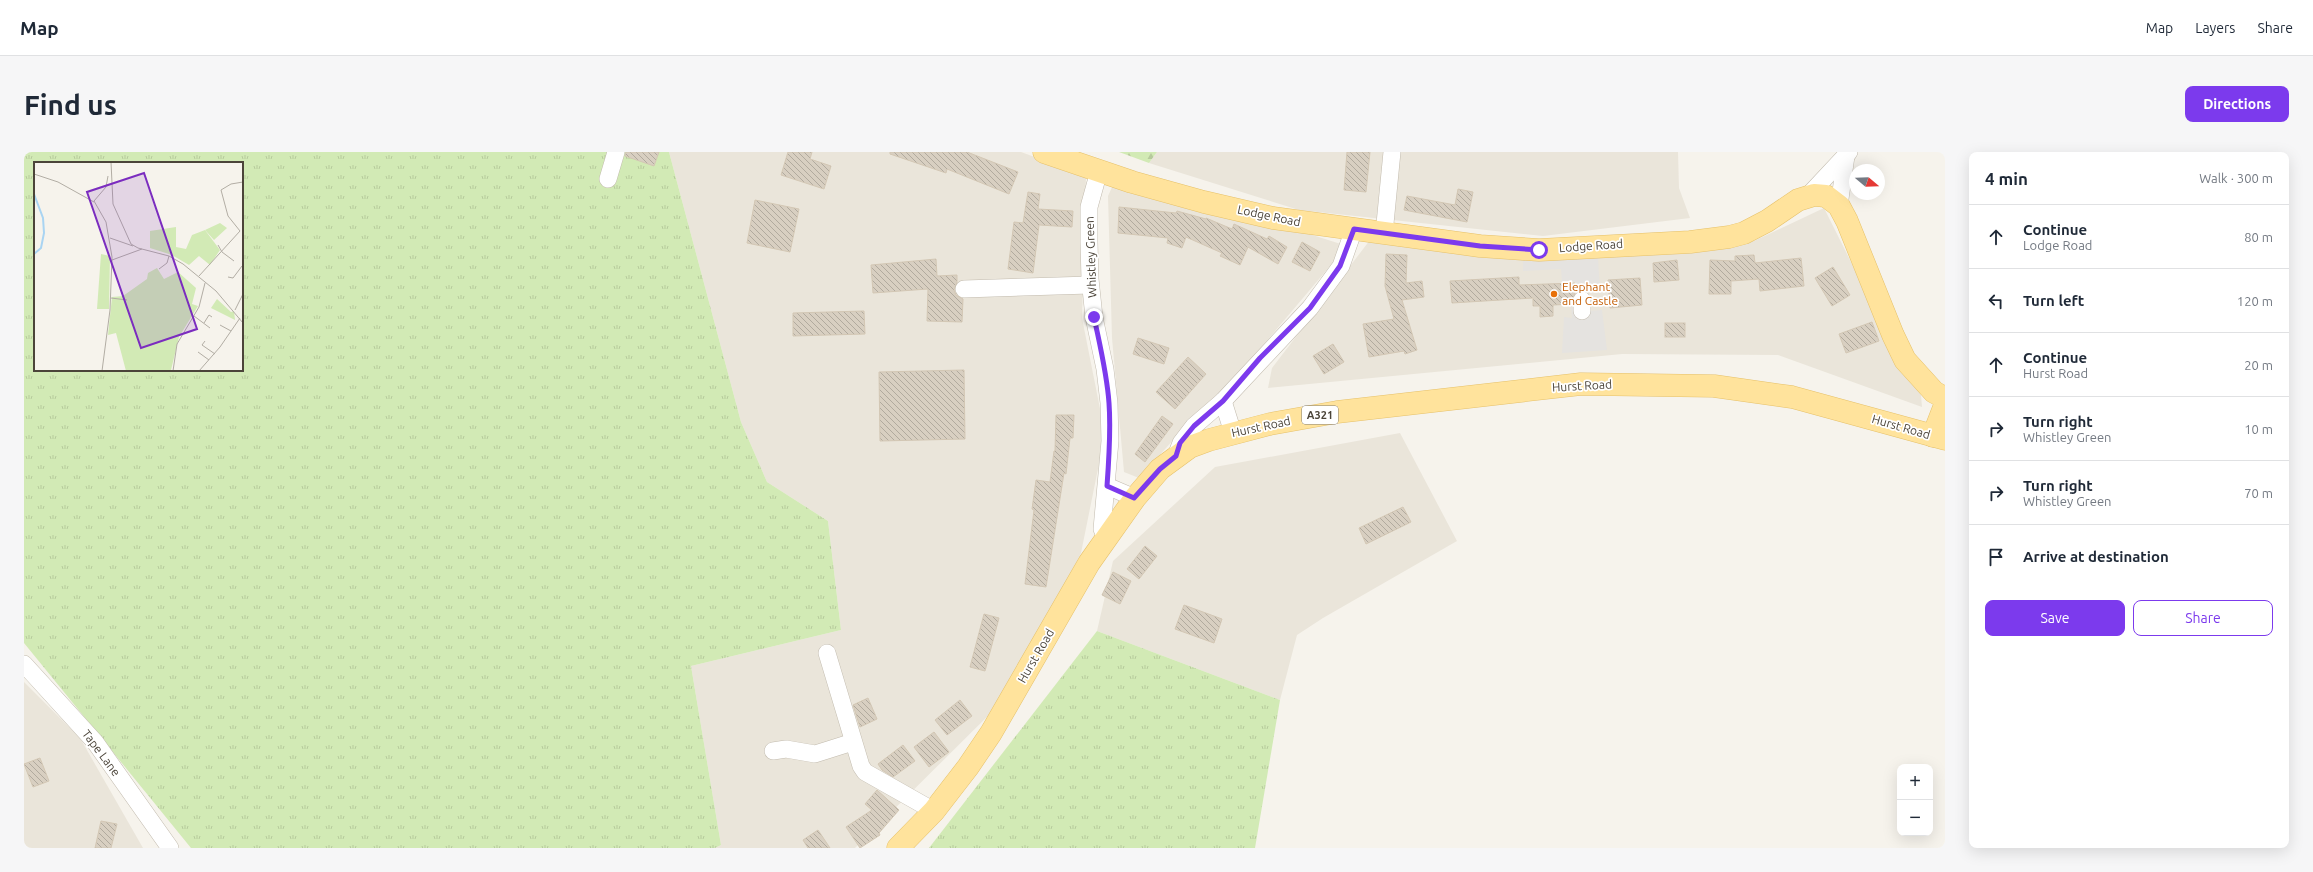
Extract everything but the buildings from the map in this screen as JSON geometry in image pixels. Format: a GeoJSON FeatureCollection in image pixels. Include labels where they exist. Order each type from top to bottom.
{"type":"FeatureCollection","features":[{"type":"Feature","properties":{"kind":"main road","name":"Lodge Road"},"geometry":{"type":"LineString","coordinates":[[1044,152],[1099,171],[1211,204],[1304,223],[1480,246],[1539,250],[1690,242],[1729,237],[1744,233],[1784,212],[1798,200],[1814,194],[1826,196],[1839,206]]}},
{"type":"Feature","properties":{"kind":"main road"},"geometry":{"type":"LineString","coordinates":[[1839,206],[1847,221],[1893,335],[1905,360],[1934,392],[1945,398]]}},
{"type":"Feature","properties":{"kind":"main road","name":"Hurst Road"},"geometry":{"type":"LineString","coordinates":[[898,848],[934,811],[991,733],[1090,563],[1134,498],[1160,469],[1176,456],[1190,448],[1233,432],[1337,412],[1581,384],[1714,386],[1792,397],[1939,438]]}},
{"type":"Feature","properties":{"kind":"main road"},"geometry":{"type":"LineString","coordinates":[[1939,438],[1945,405]]}},
{"type":"Feature","properties":{"kind":"street"},"geometry":{"type":"LineString","coordinates":[[608,179],[616,152]]}},
{"type":"Feature","properties":{"kind":"street"},"geometry":{"type":"LineString","coordinates":[[1384,234],[1392,152]]}},
{"type":"Feature","properties":{"kind":"street"},"geometry":{"type":"LineString","coordinates":[[1807,197],[1847,154]]}},
{"type":"Feature","properties":{"kind":"street"},"geometry":{"type":"LineString","coordinates":[[1839,206],[1847,154]]}},
{"type":"Feature","properties":{"kind":"street","name":"Whistley Green"},"geometry":{"type":"LineString","coordinates":[[1099,171],[1089,207],[1090,285],[1109,403],[1110,441],[1102,529],[1106,538]]}},
{"type":"Feature","properties":{"kind":"street"},"geometry":{"type":"LineString","coordinates":[[1176,456],[1180,443],[1194,426],[1223,401],[1260,358],[1310,308],[1340,266],[1354,229]]}},
{"type":"Feature","properties":{"kind":"street"},"geometry":{"type":"LineString","coordinates":[[964,289],[1090,285]]}},
{"type":"Feature","properties":{"kind":"street"},"geometry":{"type":"LineString","coordinates":[[1223,401],[1233,432]]}},
{"type":"Feature","properties":{"kind":"street"},"geometry":{"type":"LineString","coordinates":[[1107,486],[1134,498]]}},
{"type":"Feature","properties":{"kind":"street"},"geometry":{"type":"LineString","coordinates":[[827,653],[860,766],[865,772],[934,811]]}},
{"type":"Feature","properties":{"kind":"street","name":"Tape Lane"},"geometry":{"type":"LineString","coordinates":[[24,664],[95,742],[170,848]]}},
{"type":"Feature","properties":{"kind":"street"},"geometry":{"type":"LineString","coordinates":[[773,751],[786,749],[815,754],[853,742]]}},
{"type":"Feature","properties":{"kind":"shaded area"},"geometry":{"type":"Polygon","coordinates":[[[669,152],[1021,152],[1086,176],[1082,318],[1105,434],[1081,553],[1014,690],[855,848],[715,848],[721,845],[691,666],[841,630],[828,521],[767,482],[741,422],[669,152]]]}},
{"type":"Feature","properties":{"kind":"shaded area"},"geometry":{"type":"Polygon","coordinates":[[[1157,152],[1678,152],[1679,188],[1690,218],[1543,236],[1299,210],[1149,163],[1157,152]]]}},
{"type":"Feature","properties":{"kind":"shaded area"},"geometry":{"type":"Polygon","coordinates":[[[1113,185],[1303,232],[1347,246],[1248,363],[1184,428],[1139,478],[1124,472],[1112,338],[1108,196],[1113,185]]]}},
{"type":"Feature","properties":{"kind":"shaded area"},"geometry":{"type":"Polygon","coordinates":[[[1824,208],[1868,296],[1921,395],[1922,407],[1778,355],[1622,354],[1268,388],[1272,368],[1370,240],[1602,254],[1754,241],[1824,208]]]}},
{"type":"Feature","properties":{"kind":"shaded area"},"geometry":{"type":"Polygon","coordinates":[[[1523,256],[1598,258],[1600,290],[1587,290],[1588,301],[1577,302],[1576,282],[1562,282],[1561,269],[1523,271],[1523,256]]]}},
{"type":"Feature","properties":{"kind":"shaded area"},"geometry":{"type":"Polygon","coordinates":[[[1571,305],[1588,306],[1589,311],[1602,310],[1607,350],[1562,353],[1564,317],[1572,318],[1571,305]]]}},
{"type":"Feature","properties":{"kind":"shaded area"},"geometry":{"type":"Polygon","coordinates":[[[1400,433],[1457,541],[1323,618],[1297,635],[1280,700],[1097,631],[1113,561],[1215,467],[1400,433]]]}},
{"type":"Feature","properties":{"kind":"shaded area"},"geometry":{"type":"Polygon","coordinates":[[[24,682],[80,738],[143,848],[24,848],[24,682]]]}},
{"type":"Feature","properties":{"kind":"green space"},"geometry":{"type":"Polygon","coordinates":[[[24,152],[669,152],[741,422],[767,482],[828,521],[841,630],[691,666],[721,845],[715,848],[191,848],[24,643],[24,152]]]}},
{"type":"Feature","properties":{"kind":"green space"},"geometry":{"type":"Polygon","coordinates":[[[1119,152],[1157,152],[1149,163],[1119,152]]]}},
{"type":"Feature","properties":{"kind":"green space"},"geometry":{"type":"Polygon","coordinates":[[[1097,631],[1280,700],[1255,848],[929,848],[1097,631]]]}},
{"type":"Feature","properties":{"kind":"place","name":"Elephant and Castle"},"geometry":{"type":"Point","coordinates":[1554,294]}},
{"type":"Feature","properties":{"kind":"route"},"geometry":{"type":"LineString","coordinates":[[1094,317],[1105,369],[1109,403],[1110,441],[1107,486],[1134,498],[1160,469],[1176,456],[1180,443],[1194,426],[1223,401],[1260,358],[1310,308],[1340,266],[1350,243],[1354,229],[1480,246],[1539,250]]}}]}
